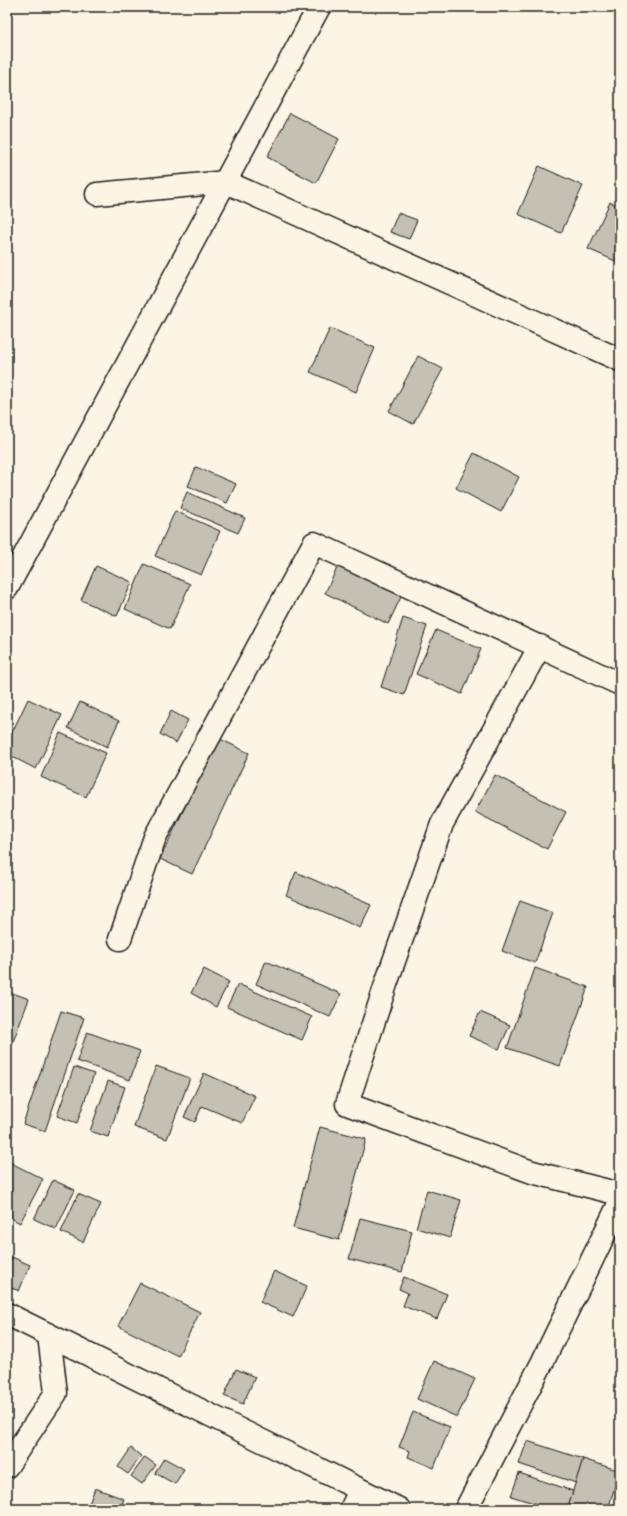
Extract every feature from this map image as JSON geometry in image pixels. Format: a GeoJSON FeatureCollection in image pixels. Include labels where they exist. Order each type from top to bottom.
{"type":"FeatureCollection","features":[{"type":"Feature","properties":{"kind":"street"},"geometry":{"type":"LineString","coordinates":[[7,588],[319,7]]}},
{"type":"Feature","properties":{"kind":"street"},"geometry":{"type":"LineString","coordinates":[[97,194],[226,182],[620,360]]}},
{"type":"Feature","properties":{"kind":"street"},"geometry":{"type":"LineString","coordinates":[[120,939],[155,837],[314,542],[620,684]]}},
{"type":"Feature","properties":{"kind":"street"},"geometry":{"type":"LineString","coordinates":[[540,646],[442,824],[387,981],[347,1104],[532,1172],[620,1194]]}},
{"type":"Feature","properties":{"kind":"street"},"geometry":{"type":"LineString","coordinates":[[466,1509],[542,1363],[620,1202]]}},
{"type":"Feature","properties":{"kind":"street"},"geometry":{"type":"LineString","coordinates":[[7,1314],[356,1500],[399,1509]]}},
{"type":"Feature","properties":{"kind":"street"},"geometry":{"type":"LineString","coordinates":[[7,1466],[56,1393],[48,1335]]}},
{"type":"Feature","properties":{"kind":"building"},"geometry":{"type":"Polygon","coordinates":[[[290,113],[339,139],[316,183],[267,157],[290,113]]]}},
{"type":"Feature","properties":{"kind":"building"},"geometry":{"type":"Polygon","coordinates":[[[539,166],[583,186],[561,233],[518,214],[539,166]]]}},
{"type":"Feature","properties":{"kind":"building"},"geometry":{"type":"Polygon","coordinates":[[[610,202],[620,207],[620,263],[588,249],[610,202]]]}},
{"type":"Feature","properties":{"kind":"building"},"geometry":{"type":"Polygon","coordinates":[[[398,213],[417,220],[409,239],[390,232],[398,213]]]}},
{"type":"Feature","properties":{"kind":"building"},"geometry":{"type":"Polygon","coordinates":[[[330,328],[375,348],[356,392],[310,372],[330,328]]]}},
{"type":"Feature","properties":{"kind":"building"},"geometry":{"type":"Polygon","coordinates":[[[418,356],[443,369],[413,424],[389,411],[418,356]]]}},
{"type":"Feature","properties":{"kind":"building"},"geometry":{"type":"Polygon","coordinates":[[[474,453],[519,477],[501,512],[456,488],[474,453]]]}},
{"type":"Feature","properties":{"kind":"building"},"geometry":{"type":"Polygon","coordinates":[[[196,467],[236,484],[227,503],[188,486],[196,467]]]}},
{"type":"Feature","properties":{"kind":"building"},"geometry":{"type":"Polygon","coordinates":[[[187,492],[245,518],[238,533],[180,508],[187,492]]]}},
{"type":"Feature","properties":{"kind":"building"},"geometry":{"type":"Polygon","coordinates":[[[175,511],[220,531],[201,575],[155,556],[175,511]]]}},
{"type":"Feature","properties":{"kind":"building"},"geometry":{"type":"Polygon","coordinates":[[[144,564],[190,584],[170,629],[125,609],[144,564]]]}},
{"type":"Feature","properties":{"kind":"building"},"geometry":{"type":"Polygon","coordinates":[[[339,564],[402,595],[388,624],[325,593],[339,564]]]}},
{"type":"Feature","properties":{"kind":"building"},"geometry":{"type":"Polygon","coordinates":[[[96,566],[132,582],[117,616],[81,600],[96,566]]]}},
{"type":"Feature","properties":{"kind":"building"},"geometry":{"type":"Polygon","coordinates":[[[403,618],[427,626],[404,695],[381,687],[403,618]]]}},
{"type":"Feature","properties":{"kind":"building"},"geometry":{"type":"Polygon","coordinates":[[[436,630],[481,649],[462,694],[416,674],[436,630]]]}},
{"type":"Feature","properties":{"kind":"building"},"geometry":{"type":"Polygon","coordinates":[[[28,699],[62,715],[36,769],[7,754],[7,743],[28,699]]]}},
{"type":"Feature","properties":{"kind":"building"},"geometry":{"type":"Polygon","coordinates":[[[80,702],[119,721],[107,747],[68,728],[80,702]]]}},
{"type":"Feature","properties":{"kind":"building"},"geometry":{"type":"Polygon","coordinates":[[[171,711],[188,720],[176,743],[160,734],[171,711]]]}},
{"type":"Feature","properties":{"kind":"building"},"geometry":{"type":"Polygon","coordinates":[[[60,733],[106,753],[86,797],[41,777],[60,733]]]}},
{"type":"Feature","properties":{"kind":"building"},"geometry":{"type":"Polygon","coordinates":[[[218,738],[249,753],[192,874],[160,859],[218,738]]]}},
{"type":"Feature","properties":{"kind":"building"},"geometry":{"type":"Polygon","coordinates":[[[495,775],[566,812],[547,849],[475,812],[495,775]]]}},
{"type":"Feature","properties":{"kind":"building"},"geometry":{"type":"Polygon","coordinates":[[[296,872],[371,905],[360,928],[286,895],[296,872]]]}},
{"type":"Feature","properties":{"kind":"building"},"geometry":{"type":"Polygon","coordinates":[[[520,901],[553,913],[535,963],[502,951],[520,901]]]}},
{"type":"Feature","properties":{"kind":"building"},"geometry":{"type":"Polygon","coordinates":[[[266,961],[341,994],[330,1017],[256,984],[266,961]]]}},
{"type":"Feature","properties":{"kind":"building"},"geometry":{"type":"Polygon","coordinates":[[[535,968],[588,987],[560,1066],[507,1048],[535,968]]]}},
{"type":"Feature","properties":{"kind":"building"},"geometry":{"type":"Polygon","coordinates":[[[204,969],[229,982],[216,1007],[191,993],[204,969]]]}},
{"type":"Feature","properties":{"kind":"building"},"geometry":{"type":"Polygon","coordinates":[[[238,984],[312,1017],[302,1040],[227,1007],[238,984]]]}},
{"type":"Feature","properties":{"kind":"building"},"geometry":{"type":"Polygon","coordinates":[[[7,991],[29,999],[7,1058],[7,991]]]}},
{"type":"Feature","properties":{"kind":"building"},"geometry":{"type":"Polygon","coordinates":[[[61,1011],[84,1018],[45,1131],[23,1124],[61,1011]]]}},
{"type":"Feature","properties":{"kind":"building"},"geometry":{"type":"Polygon","coordinates":[[[480,1012],[510,1025],[499,1049],[469,1036],[480,1012]]]}},
{"type":"Feature","properties":{"kind":"building"},"geometry":{"type":"Polygon","coordinates":[[[87,1032],[140,1051],[130,1080],[77,1061],[87,1032]]]}},
{"type":"Feature","properties":{"kind":"building"},"geometry":{"type":"Polygon","coordinates":[[[156,1066],[190,1078],[167,1139],[134,1127],[156,1066]]]}},
{"type":"Feature","properties":{"kind":"building"},"geometry":{"type":"Polygon","coordinates":[[[74,1067],[94,1074],[77,1123],[57,1116],[74,1067]]]}},
{"type":"Feature","properties":{"kind":"building"},"geometry":{"type":"Polygon","coordinates":[[[204,1073],[255,1096],[242,1123],[202,1106],[195,1122],[184,1117],[204,1073]]]}},
{"type":"Feature","properties":{"kind":"building"},"geometry":{"type":"Polygon","coordinates":[[[108,1081],[125,1087],[108,1137],[90,1131],[108,1081]]]}},
{"type":"Feature","properties":{"kind":"building"},"geometry":{"type":"Polygon","coordinates":[[[320,1127],[366,1139],[339,1240],[293,1228],[320,1127]]]}},
{"type":"Feature","properties":{"kind":"building"},"geometry":{"type":"Polygon","coordinates":[[[7,1161],[43,1179],[20,1223],[7,1216],[7,1161]]]}},
{"type":"Feature","properties":{"kind":"building"},"geometry":{"type":"Polygon","coordinates":[[[53,1180],[75,1190],[56,1229],[34,1219],[53,1180]]]}},
{"type":"Feature","properties":{"kind":"building"},"geometry":{"type":"Polygon","coordinates":[[[427,1190],[461,1200],[450,1238],[416,1228],[427,1190]]]}},
{"type":"Feature","properties":{"kind":"building"},"geometry":{"type":"Polygon","coordinates":[[[78,1194],[101,1204],[83,1242],[61,1232],[78,1194]]]}},
{"type":"Feature","properties":{"kind":"building"},"geometry":{"type":"Polygon","coordinates":[[[360,1218],[412,1231],[402,1272],[349,1259],[360,1218]]]}},
{"type":"Feature","properties":{"kind":"building"},"geometry":{"type":"Polygon","coordinates":[[[12,1257],[30,1265],[19,1291],[7,1286],[7,1268],[12,1257]]]}},
{"type":"Feature","properties":{"kind":"building"},"geometry":{"type":"Polygon","coordinates":[[[274,1271],[307,1286],[293,1317],[260,1302],[274,1271]]]}},
{"type":"Feature","properties":{"kind":"building"},"geometry":{"type":"Polygon","coordinates":[[[404,1277],[447,1294],[437,1319],[403,1306],[408,1293],[399,1289],[404,1277]]]}},
{"type":"Feature","properties":{"kind":"building"},"geometry":{"type":"Polygon","coordinates":[[[140,1283],[200,1312],[178,1356],[118,1326],[140,1283]]]}},
{"type":"Feature","properties":{"kind":"building"},"geometry":{"type":"Polygon","coordinates":[[[434,1361],[475,1379],[457,1417],[417,1399],[434,1361]]]}},
{"type":"Feature","properties":{"kind":"building"},"geometry":{"type":"Polygon","coordinates":[[[236,1369],[255,1377],[243,1404],[224,1396],[236,1369]]]}},
{"type":"Feature","properties":{"kind":"building"},"geometry":{"type":"Polygon","coordinates":[[[413,1412],[450,1427],[434,1468],[408,1457],[410,1451],[399,1447],[413,1412]]]}},
{"type":"Feature","properties":{"kind":"building"},"geometry":{"type":"Polygon","coordinates":[[[527,1441],[583,1459],[576,1483],[519,1464],[527,1441]]]}},
{"type":"Feature","properties":{"kind":"building"},"geometry":{"type":"Polygon","coordinates":[[[131,1448],[141,1456],[128,1474],[118,1467],[131,1448]]]}},
{"type":"Feature","properties":{"kind":"building"},"geometry":{"type":"Polygon","coordinates":[[[145,1457],[156,1465],[142,1484],[131,1476],[145,1457]]]}},
{"type":"Feature","properties":{"kind":"building"},"geometry":{"type":"Polygon","coordinates":[[[164,1458],[184,1469],[175,1484],[155,1473],[164,1458]]]}},
{"type":"Feature","properties":{"kind":"building"},"geometry":{"type":"Polygon","coordinates":[[[583,1459],[620,1471],[608,1509],[567,1509],[583,1459]]]}},
{"type":"Feature","properties":{"kind":"building"},"geometry":{"type":"Polygon","coordinates":[[[519,1473],[573,1491],[567,1509],[552,1509],[511,1496],[519,1473]]]}},
{"type":"Feature","properties":{"kind":"building"},"geometry":{"type":"Polygon","coordinates":[[[95,1488],[124,1499],[120,1509],[87,1509],[95,1488]]]}}]}
